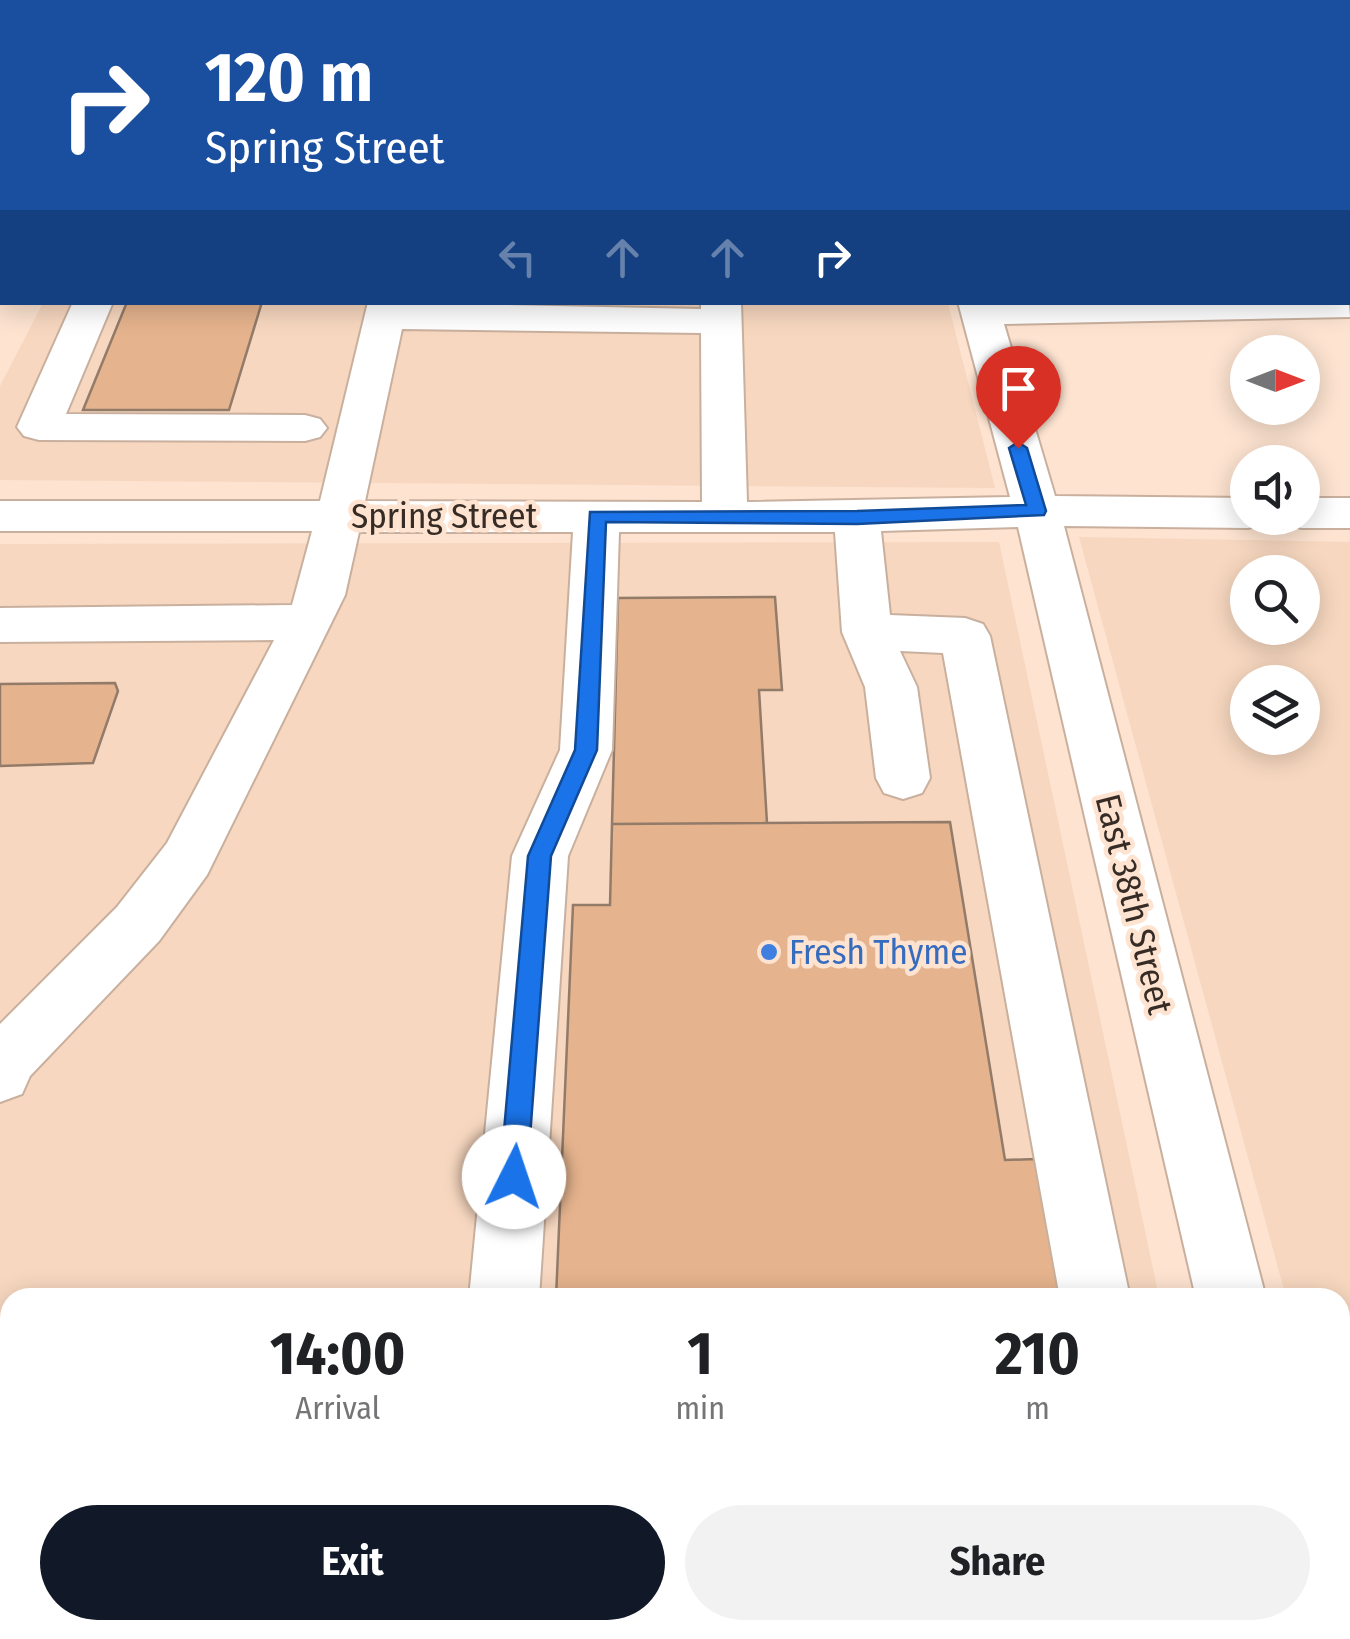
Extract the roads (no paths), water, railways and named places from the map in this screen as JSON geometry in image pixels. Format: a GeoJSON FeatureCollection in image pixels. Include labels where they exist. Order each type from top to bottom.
{"type":"FeatureCollection","features":[{"type":"Feature","properties":{"kind":"street"},"geometry":{"type":"LineString","coordinates":[[92,305],[39,427],[305,428]]}},
{"type":"Feature","properties":{"kind":"street"},"geometry":{"type":"LineString","coordinates":[[979,307],[1350,305]]}},
{"type":"Feature","properties":{"kind":"street","name":"East 38th Street"},"geometry":{"type":"LineString","coordinates":[[979,307],[1037,511],[1229,1288]]}},
{"type":"Feature","properties":{"kind":"street"},"geometry":{"type":"LineString","coordinates":[[0,1074],[5,1060],[138,924],[186,859],[307,622],[321,594],[336,516],[387,310],[721,312],[725,516]]}},
{"type":"Feature","properties":{"kind":"street","name":"Spring Street"},"geometry":{"type":"LineString","coordinates":[[0,516],[857,518],[1037,511],[1230,513]]}},
{"type":"Feature","properties":{"kind":"street"},"geometry":{"type":"LineString","coordinates":[[1320,513],[1350,513]]}},
{"type":"Feature","properties":{"kind":"street"},"geometry":{"type":"LineString","coordinates":[[505,1288],[540,856],[586,750],[596,516]]}},
{"type":"Feature","properties":{"kind":"street"},"geometry":{"type":"LineString","coordinates":[[857,518],[867,632],[891,687],[903,778]]}},
{"type":"Feature","properties":{"kind":"street"},"geometry":{"type":"LineString","coordinates":[[0,625],[307,622]]}},
{"type":"Feature","properties":{"kind":"street"},"geometry":{"type":"LineString","coordinates":[[867,632],[965,636],[1093,1288]]}},
{"type":"Feature","properties":{"kind":"place","name":"Fresh Thyme"},"geometry":{"type":"Point","coordinates":[769,952]}}]}
